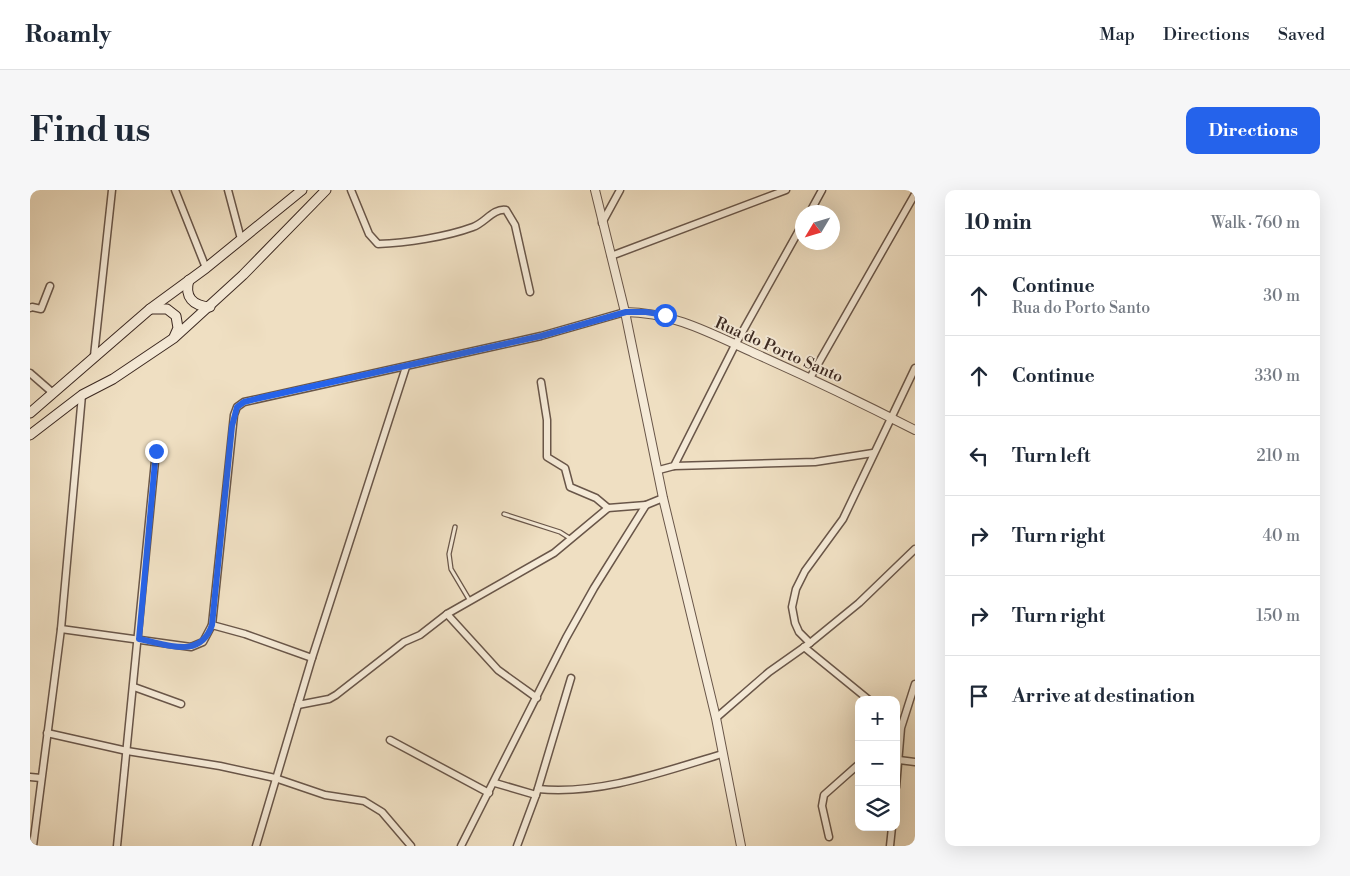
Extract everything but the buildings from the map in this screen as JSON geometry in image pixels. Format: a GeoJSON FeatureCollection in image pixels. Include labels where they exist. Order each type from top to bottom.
{"type":"FeatureCollection","features":[{"type":"Feature","properties":{"kind":"main road"},"geometry":{"type":"LineString","coordinates":[[30,413],[150,309],[206,268],[302,190]]}},
{"type":"Feature","properties":{"kind":"main road"},"geometry":{"type":"LineString","coordinates":[[30,435],[82,395],[113,379],[174,338],[210,307],[326,190]]}},
{"type":"Feature","properties":{"kind":"main road"},"geometry":{"type":"LineString","coordinates":[[189,280],[187,289],[192,302],[202,307],[210,307]]}},
{"type":"Feature","properties":{"kind":"main road"},"geometry":{"type":"LineString","coordinates":[[150,309],[167,309],[176,316],[178,328],[174,338]]}},
{"type":"Feature","properties":{"kind":"street"},"geometry":{"type":"LineString","coordinates":[[94,356],[112,190]]}},
{"type":"Feature","properties":{"kind":"street"},"geometry":{"type":"LineString","coordinates":[[175,190],[206,268]]}},
{"type":"Feature","properties":{"kind":"street"},"geometry":{"type":"LineString","coordinates":[[228,190],[241,239]]}},
{"type":"Feature","properties":{"kind":"street"},"geometry":{"type":"LineString","coordinates":[[351,190],[368,234],[378,244],[469,229],[481,224],[496,211],[506,210],[515,225],[530,292]]}},
{"type":"Feature","properties":{"kind":"street"},"geometry":{"type":"LineString","coordinates":[[595,190],[626,312],[664,498],[716,718],[742,846]]}},
{"type":"Feature","properties":{"kind":"street"},"geometry":{"type":"LineString","coordinates":[[602,222],[620,190]]}},
{"type":"Feature","properties":{"kind":"street"},"geometry":{"type":"LineString","coordinates":[[611,256],[786,190]]}},
{"type":"Feature","properties":{"kind":"street"},"geometry":{"type":"LineString","coordinates":[[814,205],[822,190]]}},
{"type":"Feature","properties":{"kind":"street"},"geometry":{"type":"LineString","coordinates":[[810,378],[915,194]]}},
{"type":"Feature","properties":{"kind":"street"},"geometry":{"type":"LineString","coordinates":[[674,466],[735,345],[795,238]]}},
{"type":"Feature","properties":{"kind":"street"},"geometry":{"type":"LineString","coordinates":[[30,308],[42,309],[50,286]]}},
{"type":"Feature","properties":{"kind":"street"},"geometry":{"type":"LineString","coordinates":[[61,628],[191,647],[203,642],[212,625],[232,426],[237,407],[244,402],[541,336],[626,312]]}},
{"type":"Feature","properties":{"kind":"street","name":"Rua do Porto Santo"},"geometry":{"type":"LineString","coordinates":[[626,312],[646,312],[665,315],[810,378],[915,430]]}},
{"type":"Feature","properties":{"kind":"street"},"geometry":{"type":"LineString","coordinates":[[256,846],[312,658],[406,367]]}},
{"type":"Feature","properties":{"kind":"street"},"geometry":{"type":"LineString","coordinates":[[864,696],[807,645],[795,623],[792,607],[796,589],[805,571],[843,519],[915,368]]}},
{"type":"Feature","properties":{"kind":"street"},"geometry":{"type":"LineString","coordinates":[[30,373],[53,393]]}},
{"type":"Feature","properties":{"kind":"street"},"geometry":{"type":"LineString","coordinates":[[541,382],[547,420],[547,456],[565,468],[570,487],[596,498],[608,508]]}},
{"type":"Feature","properties":{"kind":"street"},"geometry":{"type":"LineString","coordinates":[[33,846],[61,628],[82,395]]}},
{"type":"Feature","properties":{"kind":"street"},"geometry":{"type":"LineString","coordinates":[[117,846],[139,639],[156,451]]}},
{"type":"Feature","properties":{"kind":"street"},"geometry":{"type":"LineString","coordinates":[[659,470],[674,466],[815,462],[873,453]]}},
{"type":"Feature","properties":{"kind":"street"},"geometry":{"type":"LineString","coordinates":[[298,705],[336,695],[384,656],[447,614],[533,567],[572,539],[608,508],[646,505],[664,498]]}},
{"type":"Feature","properties":{"kind":"street"},"geometry":{"type":"LineString","coordinates":[[461,846],[495,783],[570,630],[646,505]]}},
{"type":"Feature","properties":{"kind":"street"},"geometry":{"type":"LineString","coordinates":[[716,718],[769,672],[807,645],[859,603],[915,550]]}},
{"type":"Feature","properties":{"kind":"street"},"geometry":{"type":"LineString","coordinates":[[447,614],[498,670],[537,698]]}},
{"type":"Feature","properties":{"kind":"street"},"geometry":{"type":"LineString","coordinates":[[212,625],[245,634],[312,658]]}},
{"type":"Feature","properties":{"kind":"street"},"geometry":{"type":"LineString","coordinates":[[517,846],[537,792],[571,678]]}},
{"type":"Feature","properties":{"kind":"street"},"geometry":{"type":"LineString","coordinates":[[900,723],[915,684]]}},
{"type":"Feature","properties":{"kind":"street"},"geometry":{"type":"LineString","coordinates":[[134,687],[181,704]]}},
{"type":"Feature","properties":{"kind":"street"},"geometry":{"type":"LineString","coordinates":[[48,733],[127,751],[192,760],[275,778],[325,795],[364,801],[374,806],[390,819],[411,846]]}},
{"type":"Feature","properties":{"kind":"street"},"geometry":{"type":"LineString","coordinates":[[390,740],[422,755],[489,792]]}},
{"type":"Feature","properties":{"kind":"street"},"geometry":{"type":"LineString","coordinates":[[495,783],[537,792],[608,786],[722,754]]}},
{"type":"Feature","properties":{"kind":"street"},"geometry":{"type":"LineString","coordinates":[[900,760],[915,762]]}},
{"type":"Feature","properties":{"kind":"street"},"geometry":{"type":"LineString","coordinates":[[829,837],[822,806],[824,796],[855,768]]}},
{"type":"Feature","properties":{"kind":"street"},"geometry":{"type":"LineString","coordinates":[[30,777],[41,778]]}},
{"type":"Feature","properties":{"kind":"street"},"geometry":{"type":"LineString","coordinates":[[890,846],[892,831]]}},
{"type":"Feature","properties":{"kind":"lane"},"geometry":{"type":"LineString","coordinates":[[504,514],[560,532],[572,539]]}},
{"type":"Feature","properties":{"kind":"lane"},"geometry":{"type":"LineString","coordinates":[[455,527],[449,554],[451,569],[470,602]]}},
{"type":"Feature","properties":{"kind":"route"},"geometry":{"type":"LineString","coordinates":[[156,451],[139,639],[191,647],[198,646],[209,635],[212,625],[223,537],[232,426],[237,407],[244,402],[541,336],[626,312],[646,312],[665,315]]}}]}
